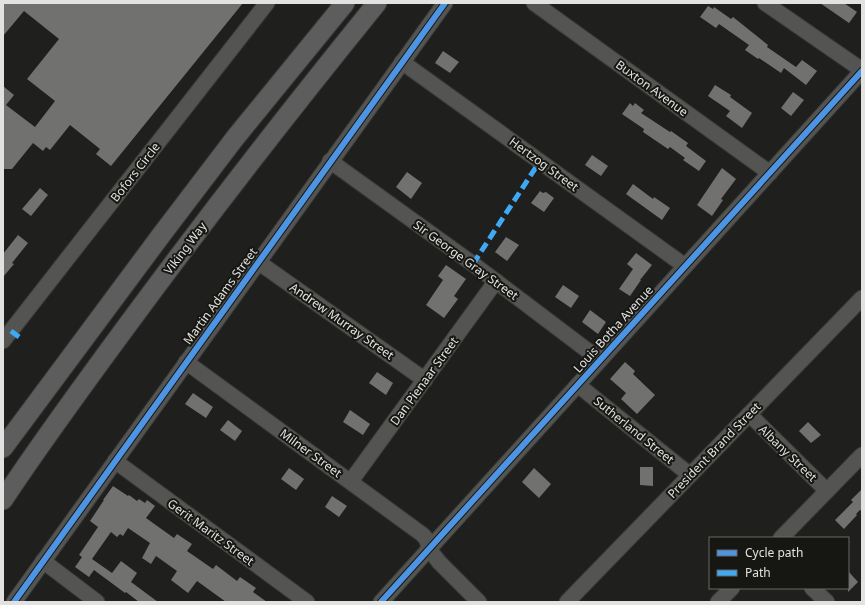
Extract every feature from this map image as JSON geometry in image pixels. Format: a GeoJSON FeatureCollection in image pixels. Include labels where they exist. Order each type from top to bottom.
{"type":"FeatureCollection","features":[{"type":"Feature","properties":{"kind":"main road"},"geometry":{"type":"LineString","coordinates":[[3,448],[235,138],[345,3]]}},
{"type":"Feature","properties":{"kind":"main road","name":"Viking Way"},"geometry":{"type":"LineString","coordinates":[[3,500],[57,422],[185,247],[377,3]]}},
{"type":"Feature","properties":{"kind":"street","name":"Bofors Circle"},"geometry":{"type":"LineString","coordinates":[[3,341],[267,3]]}},
{"type":"Feature","properties":{"kind":"street","name":"Martin Adams Street"},"geometry":{"type":"LineString","coordinates":[[14,602],[445,3]]}},
{"type":"Feature","properties":{"kind":"street","name":"Buxton Avenue"},"geometry":{"type":"LineString","coordinates":[[534,3],[770,173]]}},
{"type":"Feature","properties":{"kind":"street"},"geometry":{"type":"LineString","coordinates":[[765,3],[862,71]]}},
{"type":"Feature","properties":{"kind":"street","name":"Hertzog Street"},"geometry":{"type":"LineString","coordinates":[[402,62],[685,266]]}},
{"type":"Feature","properties":{"kind":"street","name":"Louis Botha Avenue"},"geometry":{"type":"LineString","coordinates":[[381,602],[862,71]]}},
{"type":"Feature","properties":{"kind":"street","name":"Sir George Gray Street"},"geometry":{"type":"LineString","coordinates":[[330,161],[600,360]]}},
{"type":"Feature","properties":{"kind":"street","name":"Andrew Murray Street"},"geometry":{"type":"LineString","coordinates":[[258,262],[425,380]]}},
{"type":"Feature","properties":{"kind":"street","name":"Dan Pienaar Street"},"geometry":{"type":"LineString","coordinates":[[351,481],[496,282]]}},
{"type":"Feature","properties":{"kind":"street","name":"President Brand Street"},"geometry":{"type":"LineString","coordinates":[[567,602],[862,298]]}},
{"type":"Feature","properties":{"kind":"street","name":"Milner Street"},"geometry":{"type":"LineString","coordinates":[[186,362],[423,535],[427,540],[429,549],[440,562],[480,602]]}},
{"type":"Feature","properties":{"kind":"street","name":"Sutherland Street"},"geometry":{"type":"LineString","coordinates":[[578,385],[690,475]]}},
{"type":"Feature","properties":{"kind":"street","name":"Albany Street"},"geometry":{"type":"LineString","coordinates":[[749,414],[827,491]]}},
{"type":"Feature","properties":{"kind":"street"},"geometry":{"type":"LineString","coordinates":[[782,537],[862,455]]}},
{"type":"Feature","properties":{"kind":"street","name":"Gerit Maritz Street"},"geometry":{"type":"LineString","coordinates":[[115,461],[307,602]]}},
{"type":"Feature","properties":{"kind":"street"},"geometry":{"type":"LineString","coordinates":[[43,561],[97,602]]}},
{"type":"Feature","properties":{"kind":"street"},"geometry":{"type":"LineString","coordinates":[[718,602],[731,589]]}},
{"type":"Feature","properties":{"kind":"street"},"geometry":{"type":"LineString","coordinates":[[813,589],[827,602]]}},
{"type":"Feature","properties":{"kind":"building"},"geometry":{"type":"Polygon","coordinates":[[[3,3],[243,3],[111,166],[96,154],[100,149],[70,125],[50,150],[46,147],[43,151],[33,143],[12,169],[3,169],[3,86],[14,95],[6,105],[35,127],[55,101],[27,79],[59,39],[24,11],[3,36],[3,3]]]}},
{"type":"Feature","properties":{"kind":"building"},"geometry":{"type":"Polygon","coordinates":[[[820,3],[844,3],[857,12],[849,23],[820,3]]]}},
{"type":"Feature","properties":{"kind":"building"},"geometry":{"type":"Polygon","coordinates":[[[708,6],[713,9],[714,7],[731,19],[733,17],[768,45],[767,47],[796,67],[802,60],[817,71],[806,85],[784,68],[781,73],[745,50],[749,45],[719,24],[716,28],[700,17],[708,6]]]}},
{"type":"Feature","properties":{"kind":"building"},"geometry":{"type":"Polygon","coordinates":[[[443,51],[459,62],[450,73],[435,63],[443,51]]]}},
{"type":"Feature","properties":{"kind":"building"},"geometry":{"type":"Polygon","coordinates":[[[715,85],[731,95],[730,97],[752,113],[742,128],[726,116],[730,111],[708,96],[715,85]]]}},
{"type":"Feature","properties":{"kind":"building"},"geometry":{"type":"Polygon","coordinates":[[[793,92],[804,100],[791,116],[781,108],[793,92]]]}},
{"type":"Feature","properties":{"kind":"building"},"geometry":{"type":"Polygon","coordinates":[[[630,103],[633,106],[635,103],[644,110],[641,113],[688,143],[686,146],[706,161],[699,171],[683,160],[685,158],[670,147],[668,149],[643,132],[644,129],[622,114],[630,103]]]}},
{"type":"Feature","properties":{"kind":"building"},"geometry":{"type":"Polygon","coordinates":[[[592,155],[608,166],[601,176],[585,165],[592,155]]]}},
{"type":"Feature","properties":{"kind":"building"},"geometry":{"type":"Polygon","coordinates":[[[722,168],[736,179],[721,199],[723,200],[712,216],[697,205],[722,168]]]}},
{"type":"Feature","properties":{"kind":"building"},"geometry":{"type":"Polygon","coordinates":[[[407,172],[422,183],[411,199],[396,187],[407,172]]]}},
{"type":"Feature","properties":{"kind":"building"},"geometry":{"type":"Polygon","coordinates":[[[633,184],[653,199],[654,197],[670,208],[662,220],[626,194],[633,184]]]}},
{"type":"Feature","properties":{"kind":"building"},"geometry":{"type":"Polygon","coordinates":[[[40,188],[48,195],[31,216],[22,209],[40,188]]]}},
{"type":"Feature","properties":{"kind":"building"},"geometry":{"type":"Polygon","coordinates":[[[540,191],[543,193],[546,192],[554,198],[544,212],[531,203],[540,191]]]}},
{"type":"Feature","properties":{"kind":"building"},"geometry":{"type":"Polygon","coordinates":[[[18,235],[28,243],[3,277],[3,254],[18,235]]]}},
{"type":"Feature","properties":{"kind":"building"},"geometry":{"type":"Polygon","coordinates":[[[506,237],[519,245],[507,261],[495,252],[506,237]]]}},
{"type":"Feature","properties":{"kind":"building"},"geometry":{"type":"Polygon","coordinates":[[[636,253],[652,265],[630,296],[619,289],[633,269],[627,264],[636,253]]]}},
{"type":"Feature","properties":{"kind":"building"},"geometry":{"type":"Polygon","coordinates":[[[446,265],[466,279],[454,296],[458,299],[444,318],[426,305],[443,280],[438,276],[446,265]]]}},
{"type":"Feature","properties":{"kind":"building"},"geometry":{"type":"Polygon","coordinates":[[[563,285],[579,296],[571,308],[555,297],[563,285]]]}},
{"type":"Feature","properties":{"kind":"building"},"geometry":{"type":"Polygon","coordinates":[[[590,310],[606,322],[598,334],[582,322],[590,310]]]}},
{"type":"Feature","properties":{"kind":"building"},"geometry":{"type":"Polygon","coordinates":[[[625,362],[635,371],[633,374],[655,395],[637,414],[621,399],[626,393],[610,379],[625,362]]]}},
{"type":"Feature","properties":{"kind":"building"},"geometry":{"type":"Polygon","coordinates":[[[377,372],[393,383],[386,395],[369,383],[377,372]]]}},
{"type":"Feature","properties":{"kind":"building"},"geometry":{"type":"Polygon","coordinates":[[[193,393],[213,407],[206,418],[185,404],[193,393]]]}},
{"type":"Feature","properties":{"kind":"building"},"geometry":{"type":"Polygon","coordinates":[[[350,410],[370,424],[363,435],[343,422],[350,410]]]}},
{"type":"Feature","properties":{"kind":"building"},"geometry":{"type":"Polygon","coordinates":[[[228,420],[242,431],[235,441],[220,430],[228,420]]]}},
{"type":"Feature","properties":{"kind":"building"},"geometry":{"type":"Polygon","coordinates":[[[808,422],[821,435],[811,443],[799,431],[808,422]]]}},
{"type":"Feature","properties":{"kind":"building"},"geometry":{"type":"Polygon","coordinates":[[[640,467],[653,467],[653,486],[640,485],[640,467]]]}},
{"type":"Feature","properties":{"kind":"building"},"geometry":{"type":"Polygon","coordinates":[[[289,468],[304,479],[296,490],[281,479],[289,468]]]}},
{"type":"Feature","properties":{"kind":"building"},"geometry":{"type":"Polygon","coordinates":[[[534,468],[551,484],[539,498],[522,482],[534,468]]]}},
{"type":"Feature","properties":{"kind":"building"},"geometry":{"type":"Polygon","coordinates":[[[113,486],[137,501],[139,499],[145,503],[147,500],[155,506],[146,518],[174,538],[177,534],[192,544],[187,551],[213,569],[216,565],[237,581],[240,577],[256,588],[253,592],[267,602],[226,602],[197,581],[188,593],[171,580],[177,571],[156,556],[151,564],[142,558],[150,543],[128,528],[123,536],[120,534],[117,537],[111,532],[92,559],[112,573],[121,561],[137,573],[131,582],[158,602],[139,602],[94,570],[89,577],[75,567],[82,557],[79,555],[98,527],[90,521],[113,486]]]}},
{"type":"Feature","properties":{"kind":"building"},"geometry":{"type":"Polygon","coordinates":[[[862,489],[862,511],[860,510],[856,514],[857,515],[844,529],[835,520],[853,502],[851,500],[862,489]]]}},
{"type":"Feature","properties":{"kind":"building"},"geometry":{"type":"Polygon","coordinates":[[[332,496],[347,506],[339,517],[325,507],[332,496]]]}},
{"type":"Feature","properties":{"kind":"building"},"geometry":{"type":"Polygon","coordinates":[[[849,572],[858,582],[848,592],[849,589],[849,572]]]}},
{"type":"Feature","properties":{"kind":"marked path"},"geometry":{"type":"LineString","coordinates":[[473,264],[540,161]]}},
{"type":"Feature","properties":{"kind":"marked path"},"geometry":{"type":"LineString","coordinates":[[11,331],[19,337]]}},
{"type":"Feature","properties":{"kind":"cycle path"},"geometry":{"type":"LineString","coordinates":[[14,602],[445,3]]}},
{"type":"Feature","properties":{"kind":"cycle path"},"geometry":{"type":"LineString","coordinates":[[381,602],[862,71]]}}]}
